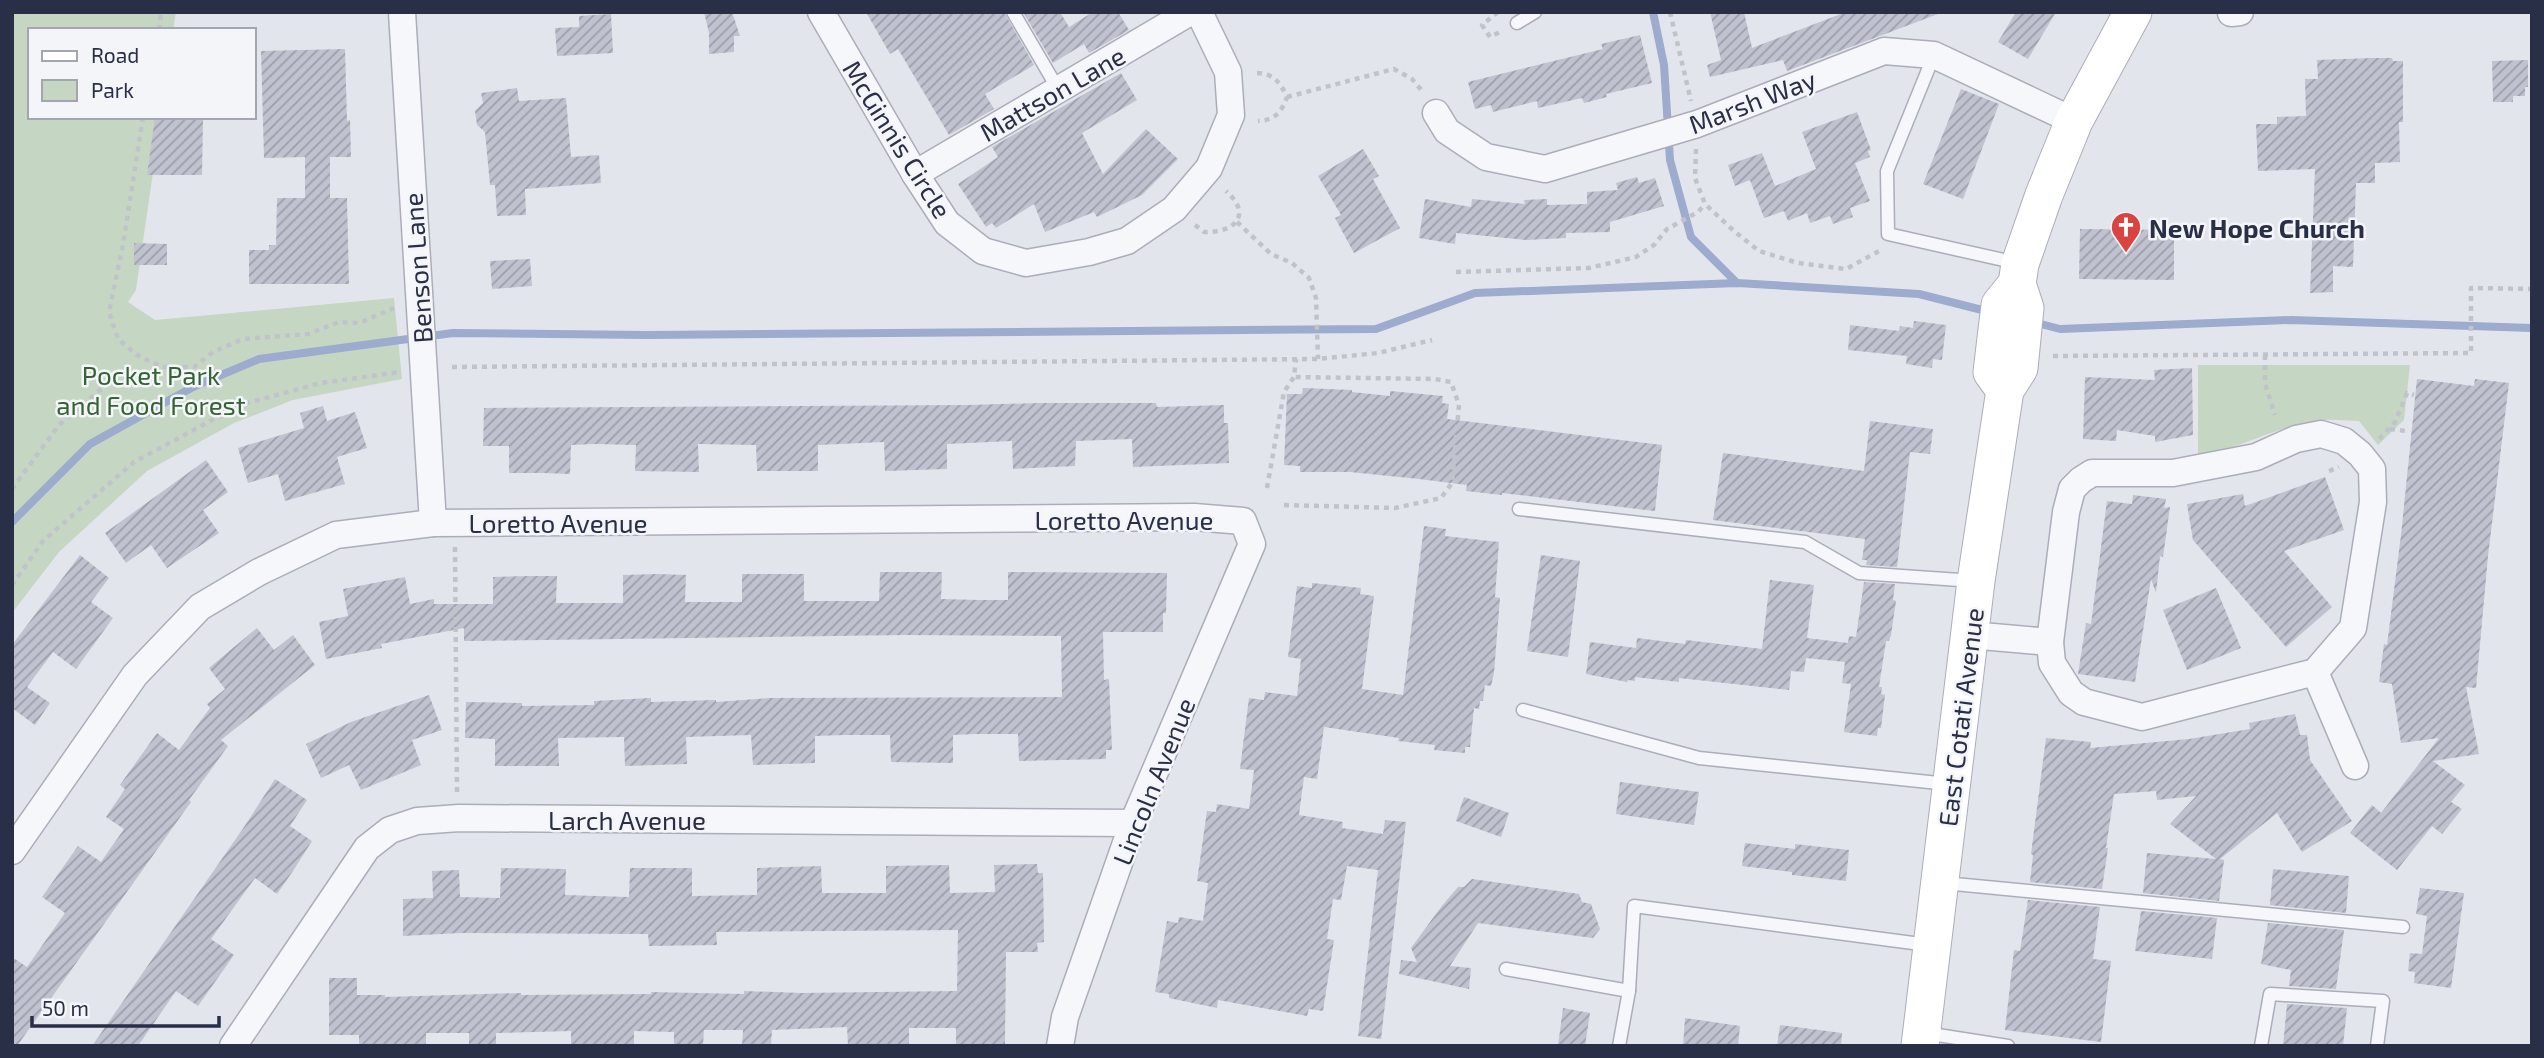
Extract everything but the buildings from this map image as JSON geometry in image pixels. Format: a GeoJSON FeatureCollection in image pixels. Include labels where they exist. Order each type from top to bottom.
{"type":"FeatureCollection","features":[{"type":"Feature","properties":{"kind":"main road"},"geometry":{"type":"LineString","coordinates":[[2019,274],[2044,195],[2074,121],[2133,12]]}},
{"type":"Feature","properties":{"kind":"main road","name":"East Cotati Avenue"},"geometry":{"type":"LineString","coordinates":[[1921,1039],[1976,581],[2005,390],[2019,368],[2008,333],[2025,308],[2019,274]]}},
{"type":"Feature","properties":{"kind":"street","name":"Benson Lane"},"geometry":{"type":"LineString","coordinates":[[402,12],[410,306],[414,371],[433,523]]}},
{"type":"Feature","properties":{"kind":"street","name":"McGinnis Circle"},"geometry":{"type":"LineString","coordinates":[[821,12],[915,174],[947,223],[983,251],[1026,263],[1089,252],[1127,241],[1174,209],[1209,168],[1231,115],[1228,72],[1199,12]]}},
{"type":"Feature","properties":{"kind":"street","name":"Mattson Lane"},"geometry":{"type":"LineString","coordinates":[[915,174],[1190,12]]}},
{"type":"Feature","properties":{"kind":"street"},"geometry":{"type":"LineString","coordinates":[[2231,13],[2240,12]]}},
{"type":"Feature","properties":{"kind":"street","name":"Marsh Way"},"geometry":{"type":"LineString","coordinates":[[1436,113],[1447,131],[1486,157],[1545,169],[1699,123],[1884,51],[1934,55],[2074,121]]}},
{"type":"Feature","properties":{"kind":"street"},"geometry":{"type":"LineString","coordinates":[[2321,435],[2344,441],[2360,454],[2372,469],[2373,502],[2353,628],[2315,672],[2142,717],[2084,702],[2071,693],[2052,663],[2050,642],[2066,512],[2072,489],[2092,473],[2173,473],[2256,457],[2296,439],[2321,435]]}},
{"type":"Feature","properties":{"kind":"street","name":"Loretto Avenue"},"geometry":{"type":"LineString","coordinates":[[12,851],[135,675],[200,607],[259,572],[336,534],[433,523],[1181,517],[1243,521]]}},
{"type":"Feature","properties":{"kind":"street","name":"Lincoln Avenue"},"geometry":{"type":"LineString","coordinates":[[1059,1046],[1065,1017],[1133,823],[1252,544],[1243,521]]}},
{"type":"Feature","properties":{"kind":"street"},"geometry":{"type":"LineString","coordinates":[[1970,635],[2050,642]]}},
{"type":"Feature","properties":{"kind":"street"},"geometry":{"type":"LineString","coordinates":[[2315,672],[2355,766]]}},
{"type":"Feature","properties":{"kind":"street","name":"Larch Avenue"},"geometry":{"type":"LineString","coordinates":[[233,1046],[367,848],[390,830],[418,821],[459,818],[1133,823]]}},
{"type":"Feature","properties":{"kind":"lane"},"geometry":{"type":"LineString","coordinates":[[1013,12],[1058,89]]}},
{"type":"Feature","properties":{"kind":"lane"},"geometry":{"type":"LineString","coordinates":[[1517,23],[1535,12]]}},
{"type":"Feature","properties":{"kind":"lane"},"geometry":{"type":"LineString","coordinates":[[1934,55],[1887,172],[1888,234],[2019,274]]}},
{"type":"Feature","properties":{"kind":"lane"},"geometry":{"type":"LineString","coordinates":[[1519,509],[1805,542],[1859,573],[1976,581]]}},
{"type":"Feature","properties":{"kind":"lane"},"geometry":{"type":"LineString","coordinates":[[1523,710],[1699,758],[1952,785]]}},
{"type":"Feature","properties":{"kind":"lane"},"geometry":{"type":"LineString","coordinates":[[1940,883],[2403,927]]}},
{"type":"Feature","properties":{"kind":"lane"},"geometry":{"type":"LineString","coordinates":[[1619,1046],[1629,991],[1634,906],[1932,946]]}},
{"type":"Feature","properties":{"kind":"lane"},"geometry":{"type":"LineString","coordinates":[[1506,969],[1629,991]]}},
{"type":"Feature","properties":{"kind":"lane"},"geometry":{"type":"LineString","coordinates":[[2261,1046],[2270,994],[2383,1002],[2377,1046]]}},
{"type":"Feature","properties":{"kind":"lane"},"geometry":{"type":"LineString","coordinates":[[1921,1039],[2008,1046]]}},
{"type":"Feature","properties":{"kind":"path"},"geometry":{"type":"LineString","coordinates":[[1498,12],[1482,25],[1490,37],[1517,23]]}},
{"type":"Feature","properties":{"kind":"path"},"geometry":{"type":"LineString","coordinates":[[1671,12],[1690,98],[1699,123],[1695,178],[1706,204],[1759,251],[1798,263],[1846,269],[1885,247],[1888,234]]}},
{"type":"Feature","properties":{"kind":"path"},"geometry":{"type":"LineString","coordinates":[[1287,97],[1394,69],[1412,79],[1436,113]]}},
{"type":"Feature","properties":{"kind":"path"},"geometry":{"type":"LineString","coordinates":[[1256,73],[1268,74],[1279,82],[1287,97],[1282,110],[1271,120],[1258,121]]}},
{"type":"Feature","properties":{"kind":"path"},"geometry":{"type":"LineString","coordinates":[[144,119],[109,312],[118,338],[137,355],[162,367]]}},
{"type":"Feature","properties":{"kind":"path"},"geometry":{"type":"LineString","coordinates":[[1195,225],[1204,232],[1217,233],[1229,229],[1237,222],[1240,213],[1238,206],[1226,191]]}},
{"type":"Feature","properties":{"kind":"path"},"geometry":{"type":"LineString","coordinates":[[1456,272],[1589,268],[1636,257],[1654,245],[1667,229],[1698,212],[1706,204]]}},
{"type":"Feature","properties":{"kind":"path"},"geometry":{"type":"LineString","coordinates":[[1237,222],[1271,254],[1292,263],[1309,278],[1316,298],[1318,356]]}},
{"type":"Feature","properties":{"kind":"path"},"geometry":{"type":"LineString","coordinates":[[2053,356],[2471,353],[2471,288],[2532,289]]}},
{"type":"Feature","properties":{"kind":"path"},"geometry":{"type":"LineString","coordinates":[[12,489],[59,425],[106,385],[162,367],[194,367],[213,352],[243,340],[308,334],[339,322],[359,323],[410,306]]}},
{"type":"Feature","properties":{"kind":"path"},"geometry":{"type":"LineString","coordinates":[[452,367],[1296,359],[1378,353],[1432,340]]}},
{"type":"Feature","properties":{"kind":"path"},"geometry":{"type":"LineString","coordinates":[[2265,355],[2265,384],[2275,415]]}},
{"type":"Feature","properties":{"kind":"path"},"geometry":{"type":"LineString","coordinates":[[1267,488],[1284,392],[1294,377],[1296,359]]}},
{"type":"Feature","properties":{"kind":"path"},"geometry":{"type":"LineString","coordinates":[[12,585],[43,541],[134,462],[240,405],[321,383],[414,371]]}},
{"type":"Feature","properties":{"kind":"path"},"geometry":{"type":"LineString","coordinates":[[1284,505],[1395,508],[1441,498],[1452,484],[1458,405],[1451,382],[1435,379],[1294,377]]}},
{"type":"Feature","properties":{"kind":"path"},"geometry":{"type":"LineString","coordinates":[[2383,435],[2395,422],[2407,393],[2414,395]]}},
{"type":"Feature","properties":{"kind":"path"},"geometry":{"type":"LineString","coordinates":[[2389,429],[2406,431]]}},
{"type":"Feature","properties":{"kind":"path"},"geometry":{"type":"LineString","coordinates":[[454,545],[457,794]]}},
{"type":"Feature","properties":{"kind":"green space","name":"Pocket Park and Food Forest"},"geometry":{"type":"Polygon","coordinates":[[[12,12],[176,12],[173,28],[28,28],[28,119],[161,119],[136,290],[128,302],[155,320],[394,298],[402,379],[293,400],[234,423],[147,471],[59,552],[12,613],[12,12]]]}},
{"type":"Feature","properties":{"kind":"green space"},"geometry":{"type":"Polygon","coordinates":[[[2198,365],[2410,365],[2404,420],[2378,445],[2359,421],[2325,420],[2278,430],[2198,457],[2198,365]]]}},
{"type":"Feature","properties":{"kind":"waterway"},"geometry":{"type":"LineString","coordinates":[[1653,12],[1664,65],[1670,160],[1691,237],[1737,283]]}},
{"type":"Feature","properties":{"kind":"waterway"},"geometry":{"type":"LineString","coordinates":[[12,522],[90,444],[193,387],[259,359],[453,333],[647,335],[1376,329],[1475,293],[1737,283],[1919,294],[1990,312]]}},
{"type":"Feature","properties":{"kind":"waterway"},"geometry":{"type":"LineString","coordinates":[[2033,322],[2060,329],[2291,320],[2532,328]]}},
{"type":"Feature","properties":{"kind":"place","name":"New Hope Church"},"geometry":{"type":"Point","coordinates":[2126,254]}}]}
